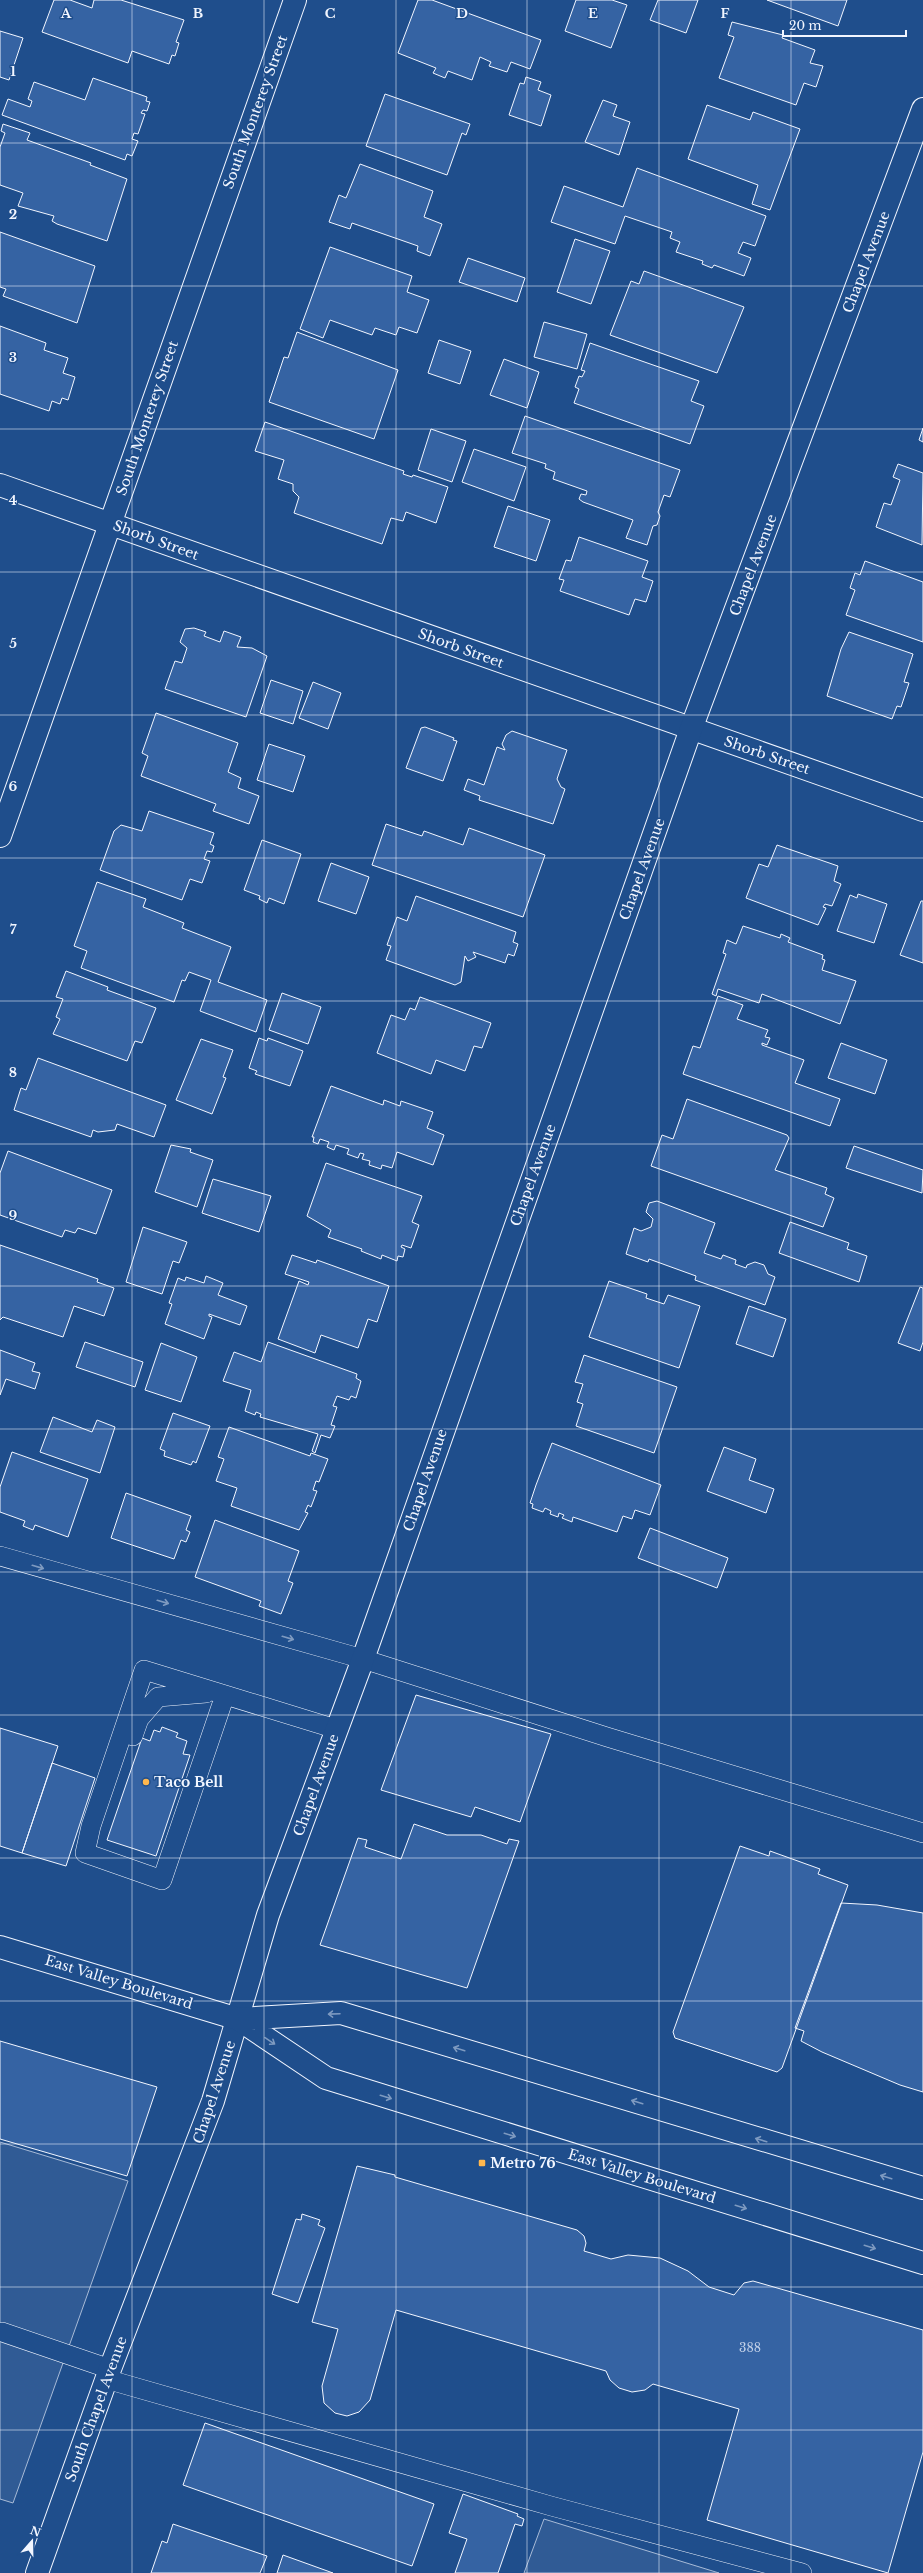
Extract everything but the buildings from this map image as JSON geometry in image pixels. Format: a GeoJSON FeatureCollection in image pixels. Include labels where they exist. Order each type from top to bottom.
{"type":"FeatureCollection","features":[{"type":"Feature","properties":{"kind":"street","name":"South Monterey Street"},"geometry":{"type":"LineString","coordinates":[[0,836],[295,0]]}},
{"type":"Feature","properties":{"kind":"street","name":"Chapel Avenue"},"geometry":{"type":"LineString","coordinates":[[159,2246],[213,2101],[268,1915],[362,1659],[691,729],[923,109]]}},
{"type":"Feature","properties":{"kind":"street","name":"Shorb Street"},"geometry":{"type":"LineString","coordinates":[[0,485],[923,810]]}},
{"type":"Feature","properties":{"kind":"street","name":"East Valley Boulevard"},"geometry":{"type":"LineString","coordinates":[[0,1947],[238,2019],[326,2078],[923,2263]]}},
{"type":"Feature","properties":{"kind":"street","name":"East Valley Boulevard"},"geometry":{"type":"LineString","coordinates":[[238,2019],[341,2014],[923,2188]]}},
{"type":"Feature","properties":{"kind":"street","name":"South Chapel Avenue"},"geometry":{"type":"LineString","coordinates":[[37,2573],[108,2374],[159,2246]]}},
{"type":"Feature","properties":{"kind":"lane"},"geometry":{"type":"LineString","coordinates":[[0,1556],[362,1659],[608,1738],[923,1833]]}},
{"type":"Feature","properties":{"kind":"lane"},"geometry":{"type":"LineString","coordinates":[[85,1853],[91,1826],[144,1670],[336,1729]]}},
{"type":"Feature","properties":{"kind":"lane"},"geometry":{"type":"LineString","coordinates":[[85,1853],[162,1880],[220,1694]]}},
{"type":"Feature","properties":{"kind":"lane"},"geometry":{"type":"LineString","coordinates":[[85,1853],[101,1830],[139,1719],[158,1697],[220,1694]]}},
{"type":"Feature","properties":{"kind":"lane"},"geometry":{"type":"LineString","coordinates":[[2,2332],[108,2374],[551,2506],[802,2573]]}},
{"type":"Feature","properties":{"kind":"shaded area"},"geometry":{"type":"Polygon","coordinates":[[[0,2142],[128,2181],[13,2503],[0,2499],[0,2142]]]}},
{"type":"Feature","properties":{"kind":"shaded area"},"geometry":{"type":"Polygon","coordinates":[[[544,2519],[719,2573],[524,2573],[544,2519]]]}},
{"type":"Feature","properties":{"kind":"place","name":"Taco Bell"},"geometry":{"type":"Point","coordinates":[146,1782]}},
{"type":"Feature","properties":{"kind":"place","name":"Metro 76"},"geometry":{"type":"Point","coordinates":[482,2163]}}]}
